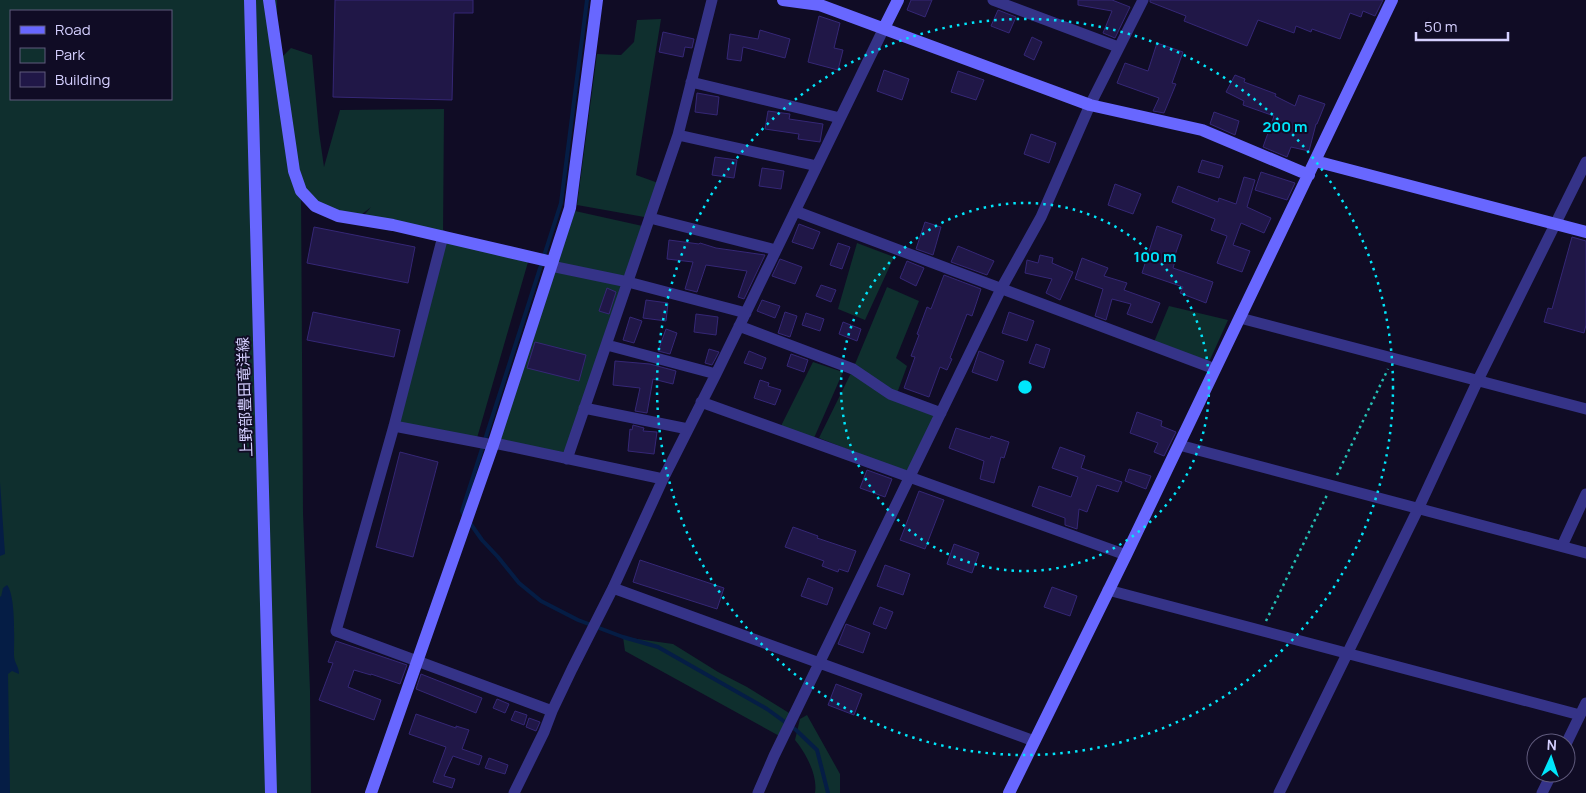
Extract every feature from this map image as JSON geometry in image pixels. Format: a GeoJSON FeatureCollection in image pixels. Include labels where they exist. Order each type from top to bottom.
{"type":"FeatureCollection","features":[{"type":"Feature","properties":{"kind":"street","name":"上野部豊田竜洋線"},"geometry":{"type":"LineString","coordinates":[[250,0],[272,793]]}},
{"type":"Feature","properties":{"kind":"street"},"geometry":{"type":"LineString","coordinates":[[269,0],[294,171],[301,191],[315,206],[338,216],[443,236],[746,313]]}},
{"type":"Feature","properties":{"kind":"street"},"geometry":{"type":"LineString","coordinates":[[372,793],[493,445],[570,208],[597,0]]}},
{"type":"Feature","properties":{"kind":"street"},"geometry":{"type":"LineString","coordinates":[[567,459],[678,134],[712,0]]}},
{"type":"Feature","properties":{"kind":"street"},"geometry":{"type":"LineString","coordinates":[[783,0],[820,5],[1090,105],[1202,130],[1309,175]]}},
{"type":"Feature","properties":{"kind":"street"},"geometry":{"type":"LineString","coordinates":[[514,793],[613,588],[663,478],[746,313],[898,0]]}},
{"type":"Feature","properties":{"kind":"street"},"geometry":{"type":"LineString","coordinates":[[993,0],[1118,47]]}},
{"type":"Feature","properties":{"kind":"street"},"geometry":{"type":"LineString","coordinates":[[758,793],[774,756],[1001,289],[1041,217],[1090,105],[1143,0]]}},
{"type":"Feature","properties":{"kind":"street"},"geometry":{"type":"LineString","coordinates":[[1009,793],[1126,555],[1392,0]]}},
{"type":"Feature","properties":{"kind":"street"},"geometry":{"type":"LineString","coordinates":[[691,82],[840,118]]}},
{"type":"Feature","properties":{"kind":"street"},"geometry":{"type":"LineString","coordinates":[[678,134],[817,166]]}},
{"type":"Feature","properties":{"kind":"street"},"geometry":{"type":"LineString","coordinates":[[1315,161],[1586,232]]}},
{"type":"Feature","properties":{"kind":"street"},"geometry":{"type":"LineString","coordinates":[[1279,793],[1419,507],[1478,380],[1586,162]]}},
{"type":"Feature","properties":{"kind":"street"},"geometry":{"type":"LineString","coordinates":[[795,211],[1215,369]]}},
{"type":"Feature","properties":{"kind":"street"},"geometry":{"type":"LineString","coordinates":[[650,218],[776,250]]}},
{"type":"Feature","properties":{"kind":"street"},"geometry":{"type":"LineString","coordinates":[[443,236],[394,426],[336,631],[552,711]]}},
{"type":"Feature","properties":{"kind":"street"},"geometry":{"type":"LineString","coordinates":[[1240,318],[1586,409]]}},
{"type":"Feature","properties":{"kind":"street"},"geometry":{"type":"LineString","coordinates":[[739,326],[853,369],[890,394],[941,413]]}},
{"type":"Feature","properties":{"kind":"street"},"geometry":{"type":"LineString","coordinates":[[606,346],[716,374]]}},
{"type":"Feature","properties":{"kind":"street"},"geometry":{"type":"LineString","coordinates":[[701,402],[1126,555]]}},
{"type":"Feature","properties":{"kind":"street"},"geometry":{"type":"LineString","coordinates":[[584,408],[688,429]]}},
{"type":"Feature","properties":{"kind":"street"},"geometry":{"type":"LineString","coordinates":[[394,426],[493,445],[499,444],[663,478]]}},
{"type":"Feature","properties":{"kind":"street"},"geometry":{"type":"LineString","coordinates":[[1179,445],[1419,507],[1586,553]]}},
{"type":"Feature","properties":{"kind":"street"},"geometry":{"type":"LineString","coordinates":[[1562,546],[1586,494]]}},
{"type":"Feature","properties":{"kind":"street"},"geometry":{"type":"LineString","coordinates":[[613,588],[1034,741]]}},
{"type":"Feature","properties":{"kind":"street"},"geometry":{"type":"LineString","coordinates":[[1108,590],[1580,715]]}},
{"type":"Feature","properties":{"kind":"street"},"geometry":{"type":"LineString","coordinates":[[1571,733],[1586,703]]}},
{"type":"Feature","properties":{"kind":"green space"},"geometry":{"type":"Polygon","coordinates":[[[0,0],[277,0],[277,54],[279,60],[291,48],[312,55],[324,167],[340,110],[444,109],[443,236],[360,220],[371,207],[356,219],[315,206],[301,191],[303,513],[310,691],[311,793],[0,793],[0,0]]]}},
{"type":"Feature","properties":{"kind":"green space"},"geometry":{"type":"Polygon","coordinates":[[[661,19],[636,175],[661,184],[650,218],[577,205],[597,54],[621,55],[634,42],[637,20],[661,19]]]}},
{"type":"Feature","properties":{"kind":"green space"},"geometry":{"type":"Polygon","coordinates":[[[575,211],[647,227],[567,459],[495,440],[575,211]]]}},
{"type":"Feature","properties":{"kind":"green space"},"geometry":{"type":"Polygon","coordinates":[[[447,237],[528,262],[477,438],[395,422],[447,237]]]}},
{"type":"Feature","properties":{"kind":"green space"},"geometry":{"type":"Polygon","coordinates":[[[857,243],[894,257],[865,320],[838,309],[857,243]]]}},
{"type":"Feature","properties":{"kind":"green space"},"geometry":{"type":"Polygon","coordinates":[[[887,287],[919,301],[896,358],[907,366],[896,396],[941,413],[911,474],[819,438],[853,369],[887,287]]]}},
{"type":"Feature","properties":{"kind":"green space"},"geometry":{"type":"Polygon","coordinates":[[[1169,306],[1228,320],[1209,362],[1154,342],[1169,306]]]}},
{"type":"Feature","properties":{"kind":"green space"},"geometry":{"type":"Polygon","coordinates":[[[813,362],[843,372],[814,438],[781,426],[813,362]]]}},
{"type":"Feature","properties":{"kind":"green space"},"geometry":{"type":"Polygon","coordinates":[[[623,637],[673,644],[794,716],[783,738],[625,651],[623,637]]]}},
{"type":"Feature","properties":{"kind":"green space"},"geometry":{"type":"Polygon","coordinates":[[[807,715],[840,774],[840,793],[815,793],[813,772],[803,751],[795,740],[800,719],[807,715]]]}},
{"type":"Feature","properties":{"kind":"water"},"geometry":{"type":"Polygon","coordinates":[[[0,482],[5,554],[0,556],[0,482]]]}},
{"type":"Feature","properties":{"kind":"water"},"geometry":{"type":"Polygon","coordinates":[[[7,585],[12,598],[14,658],[19,674],[12,671],[8,674],[10,793],[0,793],[0,596],[3,588],[7,585]]]}},
{"type":"Feature","properties":{"kind":"building"},"geometry":{"type":"Polygon","coordinates":[[[335,0],[473,0],[473,13],[454,13],[452,100],[333,97],[335,0]]]}},
{"type":"Feature","properties":{"kind":"building"},"geometry":{"type":"Polygon","coordinates":[[[911,0],[932,0],[925,17],[907,10],[911,0]]]}},
{"type":"Feature","properties":{"kind":"building"},"geometry":{"type":"Polygon","coordinates":[[[1078,0],[1112,0],[1130,7],[1115,38],[1103,33],[1112,11],[1078,5],[1078,0]]]}},
{"type":"Feature","properties":{"kind":"building"},"geometry":{"type":"Polygon","coordinates":[[[1150,0],[1383,0],[1375,16],[1363,11],[1361,17],[1350,13],[1340,39],[1312,29],[1311,32],[1296,26],[1294,33],[1258,20],[1247,46],[1184,21],[1186,16],[1150,2],[1150,0]]]}},
{"type":"Feature","properties":{"kind":"building"},"geometry":{"type":"Polygon","coordinates":[[[998,10],[1016,17],[1009,33],[991,26],[998,10]]]}},
{"type":"Feature","properties":{"kind":"building"},"geometry":{"type":"Polygon","coordinates":[[[819,16],[840,23],[834,48],[843,50],[838,70],[808,62],[819,16]]]}},
{"type":"Feature","properties":{"kind":"building"},"geometry":{"type":"Polygon","coordinates":[[[760,30],[790,39],[785,58],[743,47],[741,61],[727,59],[730,34],[758,39],[760,30]]]}},
{"type":"Feature","properties":{"kind":"building"},"geometry":{"type":"Polygon","coordinates":[[[663,32],[694,39],[692,48],[685,47],[683,57],[659,52],[663,32]]]}},
{"type":"Feature","properties":{"kind":"building"},"geometry":{"type":"Polygon","coordinates":[[[1032,37],[1042,42],[1034,60],[1024,55],[1032,37]]]}},
{"type":"Feature","properties":{"kind":"building"},"geometry":{"type":"Polygon","coordinates":[[[1157,43],[1183,52],[1172,83],[1176,84],[1164,113],[1153,111],[1159,98],[1117,83],[1125,63],[1148,71],[1157,43]]]}},
{"type":"Feature","properties":{"kind":"building"},"geometry":{"type":"Polygon","coordinates":[[[884,70],[909,79],[902,100],[877,91],[884,70]]]}},
{"type":"Feature","properties":{"kind":"building"},"geometry":{"type":"Polygon","coordinates":[[[958,71],[984,80],[976,100],[951,92],[958,71]]]}},
{"type":"Feature","properties":{"kind":"building"},"geometry":{"type":"Polygon","coordinates":[[[1235,75],[1245,79],[1244,82],[1276,94],[1275,96],[1295,106],[1299,95],[1325,104],[1316,124],[1309,151],[1291,147],[1287,157],[1263,147],[1274,116],[1243,105],[1244,101],[1226,92],[1235,75]]]}},
{"type":"Feature","properties":{"kind":"building"},"geometry":{"type":"Polygon","coordinates":[[[697,93],[719,97],[717,115],[695,112],[697,93]]]}},
{"type":"Feature","properties":{"kind":"building"},"geometry":{"type":"Polygon","coordinates":[[[768,111],[790,114],[789,119],[823,124],[820,142],[798,139],[799,134],[765,129],[768,111]]]}},
{"type":"Feature","properties":{"kind":"building"},"geometry":{"type":"Polygon","coordinates":[[[1214,112],[1239,121],[1235,135],[1210,124],[1214,112]]]}},
{"type":"Feature","properties":{"kind":"building"},"geometry":{"type":"Polygon","coordinates":[[[1031,134],[1056,143],[1049,163],[1024,154],[1031,134]]]}},
{"type":"Feature","properties":{"kind":"building"},"geometry":{"type":"Polygon","coordinates":[[[715,157],[737,160],[734,178],[712,175],[715,157]]]}},
{"type":"Feature","properties":{"kind":"building"},"geometry":{"type":"Polygon","coordinates":[[[1202,160],[1223,166],[1219,178],[1198,172],[1202,160]]]}},
{"type":"Feature","properties":{"kind":"building"},"geometry":{"type":"Polygon","coordinates":[[[762,168],[784,171],[781,189],[759,186],[762,168]]]}},
{"type":"Feature","properties":{"kind":"building"},"geometry":{"type":"Polygon","coordinates":[[[1261,172],[1295,183],[1287,200],[1255,190],[1261,172]]]}},
{"type":"Feature","properties":{"kind":"building"},"geometry":{"type":"Polygon","coordinates":[[[1244,177],[1255,180],[1247,207],[1271,218],[1264,233],[1241,223],[1233,245],[1250,251],[1242,272],[1217,263],[1227,236],[1211,230],[1215,219],[1172,202],[1178,186],[1218,202],[1219,198],[1236,204],[1244,177]]]}},
{"type":"Feature","properties":{"kind":"building"},"geometry":{"type":"Polygon","coordinates":[[[1115,184],[1141,194],[1133,214],[1108,205],[1115,184]]]}},
{"type":"Feature","properties":{"kind":"building"},"geometry":{"type":"Polygon","coordinates":[[[925,222],[941,227],[933,255],[916,249],[925,222]]]}},
{"type":"Feature","properties":{"kind":"building"},"geometry":{"type":"Polygon","coordinates":[[[799,224],[820,232],[813,249],[792,242],[799,224]]]}},
{"type":"Feature","properties":{"kind":"building"},"geometry":{"type":"Polygon","coordinates":[[[1157,226],[1182,235],[1173,261],[1175,261],[1173,268],[1213,282],[1206,303],[1180,293],[1183,287],[1142,273],[1157,226]]]}},
{"type":"Feature","properties":{"kind":"building"},"geometry":{"type":"Polygon","coordinates":[[[314,227],[415,247],[408,283],[307,263],[314,227]]]}},
{"type":"Feature","properties":{"kind":"building"},"geometry":{"type":"Polygon","coordinates":[[[1572,237],[1586,241],[1586,325],[1584,333],[1544,322],[1548,308],[1552,309],[1572,237]]]}},
{"type":"Feature","properties":{"kind":"building"},"geometry":{"type":"Polygon","coordinates":[[[669,240],[700,243],[716,248],[765,255],[744,299],[738,297],[747,271],[706,265],[697,292],[685,289],[693,262],[667,259],[669,240]]]}},
{"type":"Feature","properties":{"kind":"building"},"geometry":{"type":"Polygon","coordinates":[[[838,243],[850,247],[842,269],[830,265],[838,243]]]}},
{"type":"Feature","properties":{"kind":"building"},"geometry":{"type":"Polygon","coordinates":[[[958,246],[994,261],[987,275],[951,262],[958,246]]]}},
{"type":"Feature","properties":{"kind":"building"},"geometry":{"type":"Polygon","coordinates":[[[1040,255],[1053,258],[1052,263],[1073,272],[1060,300],[1046,293],[1052,279],[1025,273],[1027,260],[1038,263],[1040,255]]]}},
{"type":"Feature","properties":{"kind":"building"},"geometry":{"type":"Polygon","coordinates":[[[1082,258],[1108,268],[1104,276],[1127,283],[1124,290],[1160,303],[1152,323],[1127,314],[1131,304],[1112,299],[1106,320],[1095,316],[1103,289],[1075,279],[1082,258]]]}},
{"type":"Feature","properties":{"kind":"building"},"geometry":{"type":"Polygon","coordinates":[[[780,259],[802,267],[795,284],[772,276],[780,259]]]}},
{"type":"Feature","properties":{"kind":"building"},"geometry":{"type":"Polygon","coordinates":[[[907,261],[924,268],[916,286],[900,278],[907,261]]]}},
{"type":"Feature","properties":{"kind":"building"},"geometry":{"type":"Polygon","coordinates":[[[944,275],[981,289],[972,316],[967,314],[947,370],[940,367],[929,397],[904,388],[915,357],[911,356],[919,335],[917,334],[927,307],[931,309],[944,275]]]}},
{"type":"Feature","properties":{"kind":"building"},"geometry":{"type":"Polygon","coordinates":[[[821,285],[836,290],[831,302],[816,296],[821,285]]]}},
{"type":"Feature","properties":{"kind":"building"},"geometry":{"type":"Polygon","coordinates":[[[607,288],[616,292],[609,314],[599,311],[607,288]]]}},
{"type":"Feature","properties":{"kind":"building"},"geometry":{"type":"Polygon","coordinates":[[[646,300],[668,303],[666,321],[643,318],[646,300]]]}},
{"type":"Feature","properties":{"kind":"building"},"geometry":{"type":"Polygon","coordinates":[[[762,300],[780,306],[775,318],[757,311],[762,300]]]}},
{"type":"Feature","properties":{"kind":"building"},"geometry":{"type":"Polygon","coordinates":[[[313,312],[400,330],[394,357],[307,340],[313,312]]]}},
{"type":"Feature","properties":{"kind":"building"},"geometry":{"type":"Polygon","coordinates":[[[785,312],[797,316],[790,337],[778,333],[785,312]]]}},
{"type":"Feature","properties":{"kind":"building"},"geometry":{"type":"Polygon","coordinates":[[[1009,312],[1034,321],[1027,341],[1002,333],[1009,312]]]}},
{"type":"Feature","properties":{"kind":"building"},"geometry":{"type":"Polygon","coordinates":[[[806,313],[824,319],[820,331],[802,325],[806,313]]]}},
{"type":"Feature","properties":{"kind":"building"},"geometry":{"type":"Polygon","coordinates":[[[696,314],[718,317],[716,335],[694,332],[696,314]]]}},
{"type":"Feature","properties":{"kind":"building"},"geometry":{"type":"Polygon","coordinates":[[[630,317],[642,321],[634,343],[623,340],[630,317]]]}},
{"type":"Feature","properties":{"kind":"building"},"geometry":{"type":"Polygon","coordinates":[[[843,322],[861,329],[857,341],[839,334],[843,322]]]}},
{"type":"Feature","properties":{"kind":"building"},"geometry":{"type":"Polygon","coordinates":[[[666,329],[677,333],[670,354],[658,351],[666,329]]]}},
{"type":"Feature","properties":{"kind":"building"},"geometry":{"type":"Polygon","coordinates":[[[535,342],[586,355],[579,381],[527,368],[535,342]]]}},
{"type":"Feature","properties":{"kind":"building"},"geometry":{"type":"Polygon","coordinates":[[[1036,344],[1050,349],[1044,368],[1029,363],[1036,344]]]}},
{"type":"Feature","properties":{"kind":"building"},"geometry":{"type":"Polygon","coordinates":[[[709,349],[719,352],[712,365],[705,363],[709,349]]]}},
{"type":"Feature","properties":{"kind":"building"},"geometry":{"type":"Polygon","coordinates":[[[749,351],[766,358],[762,369],[744,363],[749,351]]]}},
{"type":"Feature","properties":{"kind":"building"},"geometry":{"type":"Polygon","coordinates":[[[979,351],[1004,361],[997,381],[972,372],[979,351]]]}},
{"type":"Feature","properties":{"kind":"building"},"geometry":{"type":"Polygon","coordinates":[[[791,354],[808,360],[804,372],[787,366],[791,354]]]}},
{"type":"Feature","properties":{"kind":"building"},"geometry":{"type":"Polygon","coordinates":[[[615,361],[650,364],[676,371],[673,384],[653,379],[647,413],[635,411],[640,388],[613,385],[615,361]]]}},
{"type":"Feature","properties":{"kind":"building"},"geometry":{"type":"Polygon","coordinates":[[[760,380],[769,383],[768,386],[781,390],[775,405],[754,398],[760,380]]]}},
{"type":"Feature","properties":{"kind":"building"},"geometry":{"type":"Polygon","coordinates":[[[1137,412],[1162,421],[1161,426],[1176,432],[1164,456],[1154,452],[1158,443],[1130,433],[1137,412]]]}},
{"type":"Feature","properties":{"kind":"building"},"geometry":{"type":"Polygon","coordinates":[[[633,425],[644,428],[643,431],[657,432],[654,454],[628,451],[630,429],[632,430],[633,425]]]}},
{"type":"Feature","properties":{"kind":"building"},"geometry":{"type":"Polygon","coordinates":[[[956,428],[990,439],[991,436],[1009,442],[1004,458],[1001,457],[994,483],[980,479],[984,461],[949,448],[956,428]]]}},
{"type":"Feature","properties":{"kind":"building"},"geometry":{"type":"Polygon","coordinates":[[[1060,447],[1085,456],[1081,468],[1122,482],[1118,492],[1097,485],[1087,512],[1079,509],[1077,529],[1065,525],[1065,518],[1032,506],[1039,486],[1071,497],[1078,477],[1052,468],[1060,447]]]}},
{"type":"Feature","properties":{"kind":"building"},"geometry":{"type":"Polygon","coordinates":[[[400,452],[438,462],[413,557],[376,547],[400,452]]]}},
{"type":"Feature","properties":{"kind":"building"},"geometry":{"type":"Polygon","coordinates":[[[1129,469],[1151,476],[1146,489],[1125,481],[1129,469]]]}},
{"type":"Feature","properties":{"kind":"building"},"geometry":{"type":"Polygon","coordinates":[[[867,470],[892,479],[885,497],[860,488],[867,470]]]}},
{"type":"Feature","properties":{"kind":"building"},"geometry":{"type":"Polygon","coordinates":[[[919,491],[944,500],[925,549],[900,540],[919,491]]]}},
{"type":"Feature","properties":{"kind":"building"},"geometry":{"type":"Polygon","coordinates":[[[793,527],[818,536],[817,538],[856,551],[848,572],[839,569],[838,572],[822,566],[824,561],[785,547],[793,527]]]}},
{"type":"Feature","properties":{"kind":"building"},"geometry":{"type":"Polygon","coordinates":[[[954,544],[979,553],[972,573],[947,564],[954,544]]]}},
{"type":"Feature","properties":{"kind":"building"},"geometry":{"type":"Polygon","coordinates":[[[640,560],[724,588],[717,609],[633,582],[640,560]]]}},
{"type":"Feature","properties":{"kind":"building"},"geometry":{"type":"Polygon","coordinates":[[[885,565],[910,574],[903,595],[877,586],[885,565]]]}},
{"type":"Feature","properties":{"kind":"building"},"geometry":{"type":"Polygon","coordinates":[[[808,578],[833,588],[827,605],[801,596],[808,578]]]}},
{"type":"Feature","properties":{"kind":"building"},"geometry":{"type":"Polygon","coordinates":[[[1052,587],[1077,596],[1070,616],[1044,607],[1052,587]]]}},
{"type":"Feature","properties":{"kind":"building"},"geometry":{"type":"Polygon","coordinates":[[[880,607],[893,612],[886,629],[873,624],[880,607]]]}},
{"type":"Feature","properties":{"kind":"building"},"geometry":{"type":"Polygon","coordinates":[[[846,624],[870,633],[863,653],[838,644],[846,624]]]}},
{"type":"Feature","properties":{"kind":"building"},"geometry":{"type":"Polygon","coordinates":[[[336,641],[407,665],[400,684],[354,670],[348,687],[381,700],[374,720],[319,700],[333,663],[328,662],[336,641]]]}},
{"type":"Feature","properties":{"kind":"building"},"geometry":{"type":"Polygon","coordinates":[[[421,674],[482,698],[476,713],[416,689],[421,674]]]}},
{"type":"Feature","properties":{"kind":"building"},"geometry":{"type":"Polygon","coordinates":[[[836,684],[862,694],[854,715],[828,705],[836,684]]]}},
{"type":"Feature","properties":{"kind":"building"},"geometry":{"type":"Polygon","coordinates":[[[497,699],[509,704],[505,713],[493,708],[497,699]]]}},
{"type":"Feature","properties":{"kind":"building"},"geometry":{"type":"Polygon","coordinates":[[[515,711],[527,715],[524,725],[511,720],[515,711]]]}},
{"type":"Feature","properties":{"kind":"building"},"geometry":{"type":"Polygon","coordinates":[[[416,714],[456,728],[456,726],[469,730],[462,749],[482,756],[479,765],[453,756],[444,776],[455,779],[452,788],[433,782],[446,747],[409,734],[416,714]]]}},
{"type":"Feature","properties":{"kind":"building"},"geometry":{"type":"Polygon","coordinates":[[[529,718],[540,722],[536,731],[526,727],[529,718]]]}},
{"type":"Feature","properties":{"kind":"building"},"geometry":{"type":"Polygon","coordinates":[[[489,758],[508,765],[505,774],[485,768],[489,758]]]}},
{"type":"Feature","properties":{"kind":"waterway"},"geometry":{"type":"LineString","coordinates":[[464,515],[462,511],[561,203],[587,0]]}},
{"type":"Feature","properties":{"kind":"waterway"},"geometry":{"type":"LineString","coordinates":[[470,523],[519,583],[541,601],[578,620],[623,637],[658,647],[767,709],[796,730],[817,750],[828,793]]}}]}
